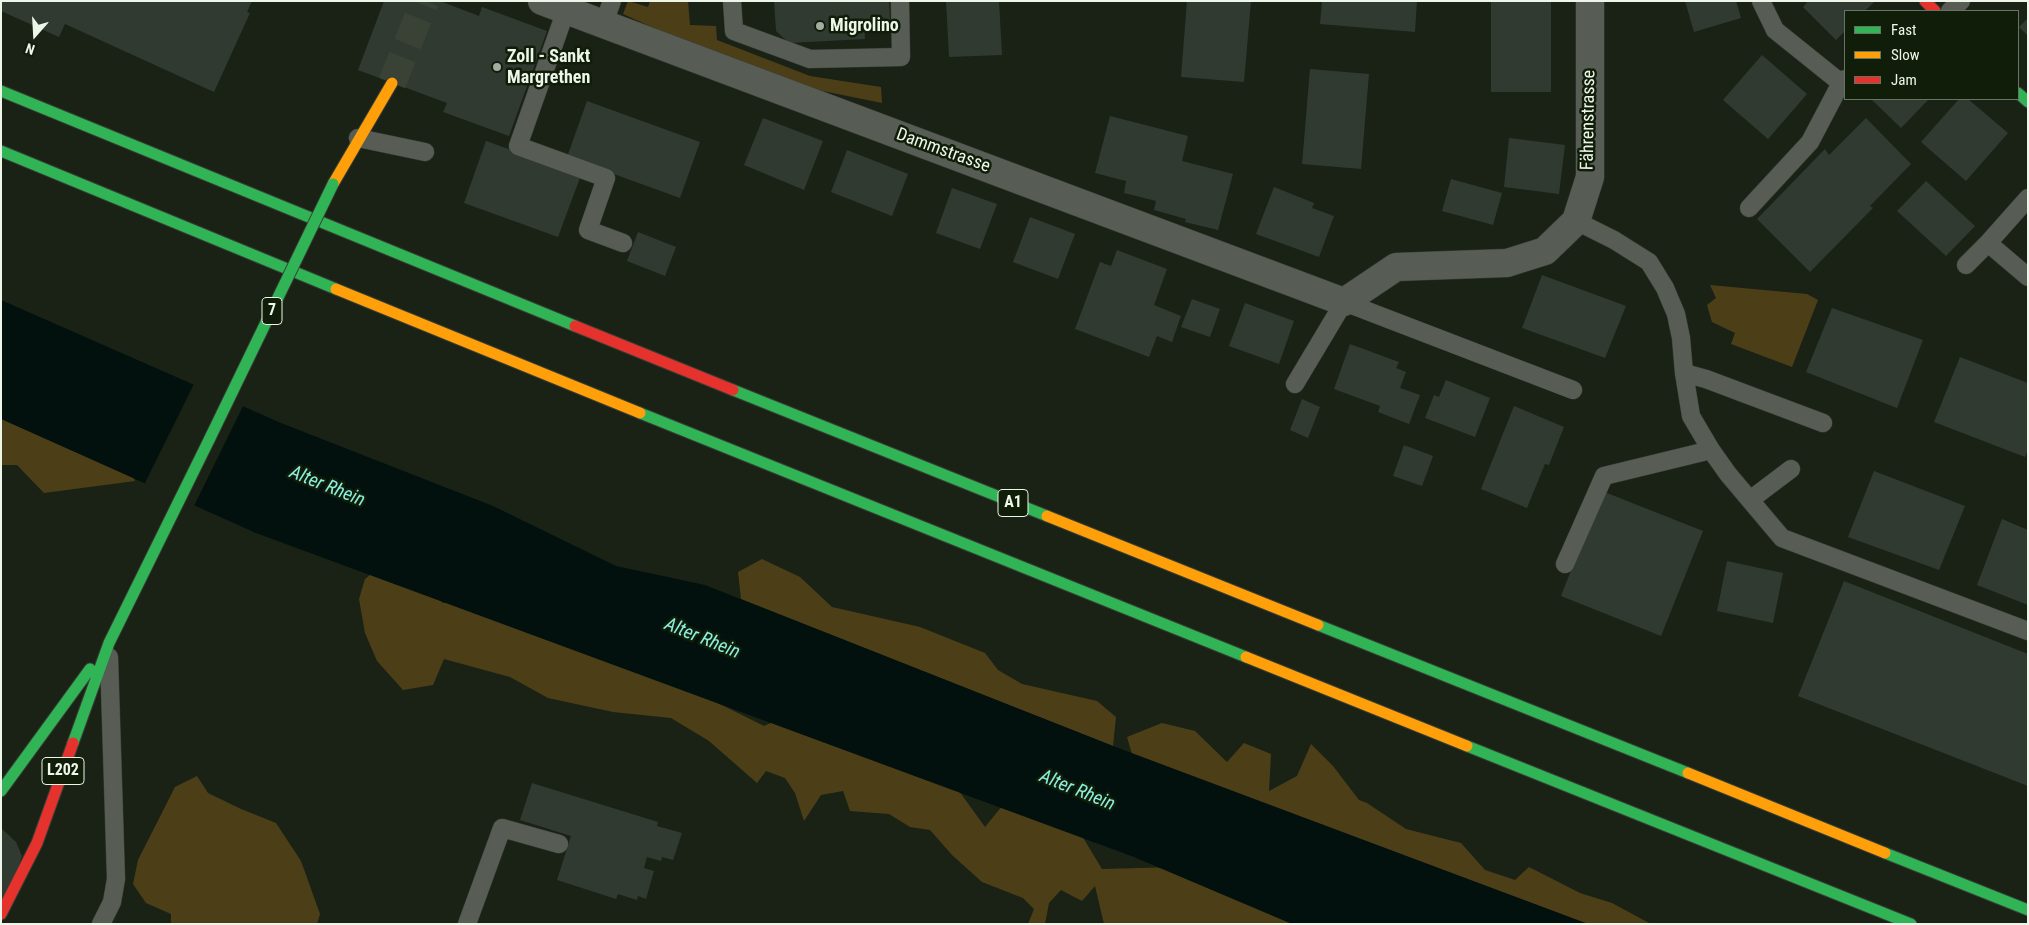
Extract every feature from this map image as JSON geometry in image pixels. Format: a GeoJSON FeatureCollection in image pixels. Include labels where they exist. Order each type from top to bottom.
{"type":"FeatureCollection","features":[{"type":"Feature","properties":{"kind":"main road"},"geometry":{"type":"LineString","coordinates":[[1925,1],[1934,10]]}},
{"type":"Feature","properties":{"kind":"main road","name":"7"},"geometry":{"type":"LineString","coordinates":[[210,438],[333,184],[358,138],[380,106],[392,83]]}},
{"type":"Feature","properties":{"kind":"main road","name":"A1"},"geometry":{"type":"LineString","coordinates":[[1,91],[586,331],[2028,910]]}},
{"type":"Feature","properties":{"kind":"main road"},"geometry":{"type":"LineString","coordinates":[[2019,93],[2028,102]]}},
{"type":"Feature","properties":{"kind":"main road"},"geometry":{"type":"LineString","coordinates":[[1,151],[545,375],[1911,924]]}},
{"type":"Feature","properties":{"kind":"main road","name":"L202"},"geometry":{"type":"LineString","coordinates":[[1,914],[37,843],[112,637],[210,438]]}},
{"type":"Feature","properties":{"kind":"main road","name":"L202"},"geometry":{"type":"LineString","coordinates":[[1,791],[112,637]]}},
{"type":"Feature","properties":{"kind":"street","name":"Fährenstrasse"},"geometry":{"type":"LineString","coordinates":[[1344,302],[1396,268],[1507,264],[1545,251],[1576,221],[1590,177],[1590,1]]}},
{"type":"Feature","properties":{"kind":"street","name":"Dammstrasse"},"geometry":{"type":"LineString","coordinates":[[554,6],[608,13],[782,90],[1344,302]]}},
{"type":"Feature","properties":{"kind":"lane"},"geometry":{"type":"LineString","coordinates":[[732,1],[734,31],[810,59],[902,57],[900,1]]}},
{"type":"Feature","properties":{"kind":"lane"},"geometry":{"type":"LineString","coordinates":[[1749,208],[1810,142],[1843,81],[1775,30],[1761,1]]}},
{"type":"Feature","properties":{"kind":"lane"},"geometry":{"type":"LineString","coordinates":[[1916,10],[1925,1]]}},
{"type":"Feature","properties":{"kind":"lane"},"geometry":{"type":"LineString","coordinates":[[1951,10],[1961,1]]}},
{"type":"Feature","properties":{"kind":"lane"},"geometry":{"type":"LineString","coordinates":[[554,6],[518,146],[606,178],[588,230],[623,243]]}},
{"type":"Feature","properties":{"kind":"lane"},"geometry":{"type":"LineString","coordinates":[[358,138],[425,152]]}},
{"type":"Feature","properties":{"kind":"lane"},"geometry":{"type":"LineString","coordinates":[[1966,265],[2028,198]]}},
{"type":"Feature","properties":{"kind":"lane"},"geometry":{"type":"LineString","coordinates":[[1576,221],[1614,240],[1649,262],[1665,288],[1676,314],[1691,416],[1728,474],[1782,538],[2028,631]]}},
{"type":"Feature","properties":{"kind":"lane"},"geometry":{"type":"LineString","coordinates":[[1988,243],[2028,277]]}},
{"type":"Feature","properties":{"kind":"lane"},"geometry":{"type":"LineString","coordinates":[[1294,384],[1344,302],[1573,390]]}},
{"type":"Feature","properties":{"kind":"lane"},"geometry":{"type":"LineString","coordinates":[[1684,373],[1706,378],[1823,423]]}},
{"type":"Feature","properties":{"kind":"lane"},"geometry":{"type":"LineString","coordinates":[[1565,564],[1604,476],[1711,450]]}},
{"type":"Feature","properties":{"kind":"lane"},"geometry":{"type":"LineString","coordinates":[[1750,500],[1791,469]]}},
{"type":"Feature","properties":{"kind":"lane"},"geometry":{"type":"LineString","coordinates":[[101,924],[112,902],[116,879],[112,637]]}},
{"type":"Feature","properties":{"kind":"lane"},"geometry":{"type":"LineString","coordinates":[[468,924],[502,828],[559,844]]}},
{"type":"Feature","properties":{"kind":"shaded area"},"geometry":{"type":"Polygon","coordinates":[[[628,1],[648,7],[650,1],[688,1],[690,25],[716,26],[717,40],[810,76],[881,87],[882,103],[808,88],[680,40],[623,14],[628,1]]]}},
{"type":"Feature","properties":{"kind":"shaded area"},"geometry":{"type":"Polygon","coordinates":[[[1710,285],[1807,294],[1818,300],[1792,367],[1731,344],[1735,333],[1712,322],[1707,305],[1716,298],[1710,285]]]}},
{"type":"Feature","properties":{"kind":"shaded area"},"geometry":{"type":"Polygon","coordinates":[[[1,390],[110,423],[135,481],[44,493],[17,465],[1,465],[1,390]]]}},
{"type":"Feature","properties":{"kind":"shaded area"},"geometry":{"type":"Polygon","coordinates":[[[762,559],[800,577],[832,607],[920,627],[985,653],[998,670],[1022,684],[1097,701],[1116,717],[1113,746],[741,599],[738,572],[762,559]]]}},
{"type":"Feature","properties":{"kind":"shaded area"},"geometry":{"type":"Polygon","coordinates":[[[382,565],[419,583],[443,603],[511,600],[764,726],[789,715],[946,773],[985,827],[1003,805],[1079,831],[1102,869],[1177,867],[1319,924],[1104,924],[1095,886],[1082,901],[1061,890],[1049,903],[1045,924],[1028,924],[1034,909],[1023,898],[982,882],[952,855],[930,830],[910,827],[889,814],[850,811],[843,791],[821,795],[804,821],[795,793],[785,778],[766,771],[757,783],[709,741],[671,718],[613,712],[548,698],[510,677],[444,659],[433,685],[403,690],[377,661],[365,633],[359,599],[365,579],[382,565]]]}},
{"type":"Feature","properties":{"kind":"shaded area"},"geometry":{"type":"Polygon","coordinates":[[[1162,723],[1195,731],[1227,762],[1244,743],[1271,754],[1269,791],[1297,776],[1311,744],[1333,766],[1359,800],[1367,803],[1406,829],[1461,843],[1485,870],[1515,880],[1529,867],[1580,893],[1612,903],[1651,924],[1588,924],[1132,754],[1127,737],[1162,723]]]}},
{"type":"Feature","properties":{"kind":"shaded area"},"geometry":{"type":"Polygon","coordinates":[[[197,776],[208,793],[276,823],[301,861],[320,914],[317,924],[171,924],[171,914],[146,903],[133,884],[138,860],[175,787],[197,776]]]}},
{"type":"Feature","properties":{"kind":"water","name":"Alter Rhein"},"geometry":{"type":"Polygon","coordinates":[[[1,300],[281,423],[493,506],[616,566],[705,585],[1113,746],[1588,924],[1292,924],[1134,857],[256,533],[1,419],[1,300]]]}},
{"type":"Feature","properties":{"kind":"pier"},"geometry":{"type":"Polygon","coordinates":[[[195,382],[244,404],[193,508],[144,485],[195,382]]]}},
{"type":"Feature","properties":{"kind":"building"},"geometry":{"type":"Polygon","coordinates":[[[1,1],[252,1],[247,12],[250,13],[214,92],[65,24],[59,37],[1,11],[1,1]]]}},
{"type":"Feature","properties":{"kind":"building"},"geometry":{"type":"Polygon","coordinates":[[[384,1],[440,1],[479,16],[482,7],[547,31],[509,136],[443,112],[447,103],[358,70],[384,1]]]}},
{"type":"Feature","properties":{"kind":"building","name":"Migrolino"},"geometry":{"type":"Polygon","coordinates":[[[774,1],[889,1],[890,20],[864,22],[865,39],[789,43],[776,31],[774,1]]]}},
{"type":"Feature","properties":{"kind":"building"},"geometry":{"type":"Polygon","coordinates":[[[946,1],[999,1],[1002,55],[949,57],[946,1]]]}},
{"type":"Feature","properties":{"kind":"building"},"geometry":{"type":"Polygon","coordinates":[[[1187,1],[1251,1],[1244,82],[1181,77],[1187,1]]]}},
{"type":"Feature","properties":{"kind":"building"},"geometry":{"type":"Polygon","coordinates":[[[1322,1],[1417,1],[1415,32],[1320,24],[1322,1]]]}},
{"type":"Feature","properties":{"kind":"building"},"geometry":{"type":"Polygon","coordinates":[[[1491,1],[1551,1],[1551,92],[1491,92],[1491,1]]]}},
{"type":"Feature","properties":{"kind":"building"},"geometry":{"type":"Polygon","coordinates":[[[1685,1],[1736,1],[1741,18],[1694,32],[1685,1]]]}},
{"type":"Feature","properties":{"kind":"building"},"geometry":{"type":"Polygon","coordinates":[[[1808,1],[1875,1],[1866,10],[1844,10],[1844,32],[1836,40],[1803,7],[1808,1]]]}},
{"type":"Feature","properties":{"kind":"building"},"geometry":{"type":"Polygon","coordinates":[[[2028,18],[2028,36],[2019,27],[2028,18]]]}},
{"type":"Feature","properties":{"kind":"building"},"geometry":{"type":"Polygon","coordinates":[[[1762,55],[1807,94],[1768,139],[1723,100],[1762,55]]]}},
{"type":"Feature","properties":{"kind":"building"},"geometry":{"type":"Polygon","coordinates":[[[1310,69],[1369,74],[1361,169],[1302,164],[1310,69]]]}},
{"type":"Feature","properties":{"kind":"building"},"geometry":{"type":"Polygon","coordinates":[[[1872,100],[1928,100],[1901,128],[1872,100]]]}},
{"type":"Feature","properties":{"kind":"building"},"geometry":{"type":"Polygon","coordinates":[[[1958,100],[1969,100],[2008,133],[1966,181],[1921,142],[1958,100]]]}},
{"type":"Feature","properties":{"kind":"building"},"geometry":{"type":"Polygon","coordinates":[[[587,101],[700,142],[680,198],[567,157],[587,101]]]}},
{"type":"Feature","properties":{"kind":"building"},"geometry":{"type":"Polygon","coordinates":[[[1110,116],[1188,136],[1182,161],[1233,174],[1218,230],[1185,222],[1186,219],[1154,210],[1156,201],[1124,193],[1126,181],[1095,173],[1110,116]]]}},
{"type":"Feature","properties":{"kind":"building"},"geometry":{"type":"Polygon","coordinates":[[[763,118],[823,141],[804,190],[744,165],[763,118]]]}},
{"type":"Feature","properties":{"kind":"building"},"geometry":{"type":"Polygon","coordinates":[[[1866,118],[1911,164],[1870,206],[1873,208],[1810,272],[1757,219],[1825,149],[1829,155],[1866,118]]]}},
{"type":"Feature","properties":{"kind":"building"},"geometry":{"type":"Polygon","coordinates":[[[1509,138],[1565,145],[1559,194],[1504,187],[1509,138]]]}},
{"type":"Feature","properties":{"kind":"building"},"geometry":{"type":"Polygon","coordinates":[[[486,141],[581,175],[558,237],[464,203],[486,141]]]}},
{"type":"Feature","properties":{"kind":"building"},"geometry":{"type":"Polygon","coordinates":[[[847,150],[908,174],[892,216],[831,192],[847,150]]]}},
{"type":"Feature","properties":{"kind":"building"},"geometry":{"type":"Polygon","coordinates":[[[1451,179],[1502,193],[1493,225],[1442,211],[1451,179]]]}},
{"type":"Feature","properties":{"kind":"building"},"geometry":{"type":"Polygon","coordinates":[[[1926,181],[1975,226],[1946,256],[1897,211],[1926,181]]]}},
{"type":"Feature","properties":{"kind":"building"},"geometry":{"type":"Polygon","coordinates":[[[1274,187],[1314,203],[1312,208],[1334,216],[1319,257],[1256,234],[1274,187]]]}},
{"type":"Feature","properties":{"kind":"building"},"geometry":{"type":"Polygon","coordinates":[[[952,188],[997,204],[980,249],[936,233],[952,188]]]}},
{"type":"Feature","properties":{"kind":"building"},"geometry":{"type":"Polygon","coordinates":[[[1030,217],[1075,234],[1058,279],[1013,262],[1030,217]]]}},
{"type":"Feature","properties":{"kind":"building"},"geometry":{"type":"Polygon","coordinates":[[[638,232],[676,247],[665,276],[627,261],[638,232]]]}},
{"type":"Feature","properties":{"kind":"building"},"geometry":{"type":"Polygon","coordinates":[[[1117,250],[1167,269],[1154,305],[1181,316],[1172,342],[1157,336],[1149,357],[1075,329],[1100,262],[1111,266],[1117,250]]]}},
{"type":"Feature","properties":{"kind":"building"},"geometry":{"type":"Polygon","coordinates":[[[1542,275],[1626,306],[1605,358],[1522,328],[1542,275]]]}},
{"type":"Feature","properties":{"kind":"building"},"geometry":{"type":"Polygon","coordinates":[[[1192,299],[1220,309],[1210,337],[1181,327],[1192,299]]]}},
{"type":"Feature","properties":{"kind":"building"},"geometry":{"type":"Polygon","coordinates":[[[1245,303],[1294,321],[1279,364],[1229,346],[1245,303]]]}},
{"type":"Feature","properties":{"kind":"building"},"geometry":{"type":"Polygon","coordinates":[[[1832,308],[1923,340],[1897,408],[1806,372],[1832,308]]]}},
{"type":"Feature","properties":{"kind":"building"},"geometry":{"type":"Polygon","coordinates":[[[1350,344],[1399,362],[1396,368],[1406,372],[1400,388],[1420,395],[1409,424],[1378,412],[1380,406],[1334,389],[1350,344]]]}},
{"type":"Feature","properties":{"kind":"building"},"geometry":{"type":"Polygon","coordinates":[[[1960,357],[2028,383],[2028,450],[2025,457],[1934,422],[1960,357]]]}},
{"type":"Feature","properties":{"kind":"building"},"geometry":{"type":"Polygon","coordinates":[[[1446,380],[1490,398],[1475,437],[1425,418],[1434,395],[1439,397],[1446,380]]]}},
{"type":"Feature","properties":{"kind":"building"},"geometry":{"type":"Polygon","coordinates":[[[1302,399],[1320,407],[1308,438],[1290,430],[1302,399]]]}},
{"type":"Feature","properties":{"kind":"building"},"geometry":{"type":"Polygon","coordinates":[[[1514,406],[1564,427],[1549,465],[1545,464],[1527,508],[1481,489],[1514,406]]]}},
{"type":"Feature","properties":{"kind":"building"},"geometry":{"type":"Polygon","coordinates":[[[1404,445],[1433,456],[1422,486],[1393,476],[1404,445]]]}},
{"type":"Feature","properties":{"kind":"building"},"geometry":{"type":"Polygon","coordinates":[[[1874,471],[1965,506],[1939,570],[1848,537],[1874,471]]]}},
{"type":"Feature","properties":{"kind":"building"},"geometry":{"type":"Polygon","coordinates":[[[1602,491],[1703,531],[1661,636],[1561,596],[1602,491]]]}},
{"type":"Feature","properties":{"kind":"building"},"geometry":{"type":"Polygon","coordinates":[[[2002,519],[2028,530],[2028,605],[1977,585],[2002,519]]]}},
{"type":"Feature","properties":{"kind":"building"},"geometry":{"type":"Polygon","coordinates":[[[1727,561],[1783,573],[1773,623],[1717,611],[1727,561]]]}},
{"type":"Feature","properties":{"kind":"building"},"geometry":{"type":"Polygon","coordinates":[[[1844,581],[2028,654],[2028,786],[1798,696],[1844,581]]]}},
{"type":"Feature","properties":{"kind":"building"},"geometry":{"type":"Polygon","coordinates":[[[532,783],[658,822],[657,826],[682,833],[673,860],[662,857],[661,861],[647,857],[644,868],[654,871],[646,899],[638,896],[637,900],[618,894],[616,899],[557,880],[571,836],[520,820],[532,783]]]}},
{"type":"Feature","properties":{"kind":"building"},"geometry":{"type":"Polygon","coordinates":[[[1,828],[16,842],[22,856],[1,917],[1,828]]]}},
{"type":"Feature","properties":{"kind":"tunnel"},"geometry":{"type":"LineString","coordinates":[[392,83],[425,1]]}},
{"type":"Feature","properties":{"kind":"traffic: fast"},"geometry":{"type":"LineString","coordinates":[[1,91],[575,326]]}},
{"type":"Feature","properties":{"kind":"traffic: fast"},"geometry":{"type":"LineString","coordinates":[[2019,94],[2028,102]]}},
{"type":"Feature","properties":{"kind":"traffic: fast"},"geometry":{"type":"LineString","coordinates":[[1,151],[336,289]]}},
{"type":"Feature","properties":{"kind":"traffic: fast"},"geometry":{"type":"LineString","coordinates":[[210,438],[333,184]]}},
{"type":"Feature","properties":{"kind":"traffic: fast"},"geometry":{"type":"LineString","coordinates":[[733,390],[1047,516]]}},
{"type":"Feature","properties":{"kind":"traffic: fast"},"geometry":{"type":"LineString","coordinates":[[640,413],[1246,657]]}},
{"type":"Feature","properties":{"kind":"traffic: fast"},"geometry":{"type":"LineString","coordinates":[[73,743],[109,643],[210,438]]}},
{"type":"Feature","properties":{"kind":"traffic: fast"},"geometry":{"type":"LineString","coordinates":[[1318,625],[1688,773]]}},
{"type":"Feature","properties":{"kind":"traffic: fast"},"geometry":{"type":"LineString","coordinates":[[1,791],[90,669]]}},
{"type":"Feature","properties":{"kind":"traffic: fast"},"geometry":{"type":"LineString","coordinates":[[1467,746],[1911,924]]}},
{"type":"Feature","properties":{"kind":"traffic: fast"},"geometry":{"type":"LineString","coordinates":[[1885,853],[2028,910]]}},
{"type":"Feature","properties":{"kind":"traffic: slow"},"geometry":{"type":"LineString","coordinates":[[333,184],[392,83]]}},
{"type":"Feature","properties":{"kind":"traffic: slow"},"geometry":{"type":"LineString","coordinates":[[336,289],[640,413]]}},
{"type":"Feature","properties":{"kind":"traffic: slow"},"geometry":{"type":"LineString","coordinates":[[1047,516],[1318,625]]}},
{"type":"Feature","properties":{"kind":"traffic: slow"},"geometry":{"type":"LineString","coordinates":[[1246,657],[1467,746]]}},
{"type":"Feature","properties":{"kind":"traffic: slow"},"geometry":{"type":"LineString","coordinates":[[1688,773],[1885,853]]}},
{"type":"Feature","properties":{"kind":"traffic: jam"},"geometry":{"type":"LineString","coordinates":[[1925,1],[1934,10]]}},
{"type":"Feature","properties":{"kind":"traffic: jam"},"geometry":{"type":"LineString","coordinates":[[575,326],[733,390]]}},
{"type":"Feature","properties":{"kind":"traffic: jam"},"geometry":{"type":"LineString","coordinates":[[1,914],[37,843],[73,743]]}},
{"type":"Feature","properties":{"kind":"place","name":"Migrolino"},"geometry":{"type":"Point","coordinates":[820,26]}},
{"type":"Feature","properties":{"kind":"place","name":"Zoll - Sankt Margrethen"},"geometry":{"type":"Point","coordinates":[497,67]}}]}
